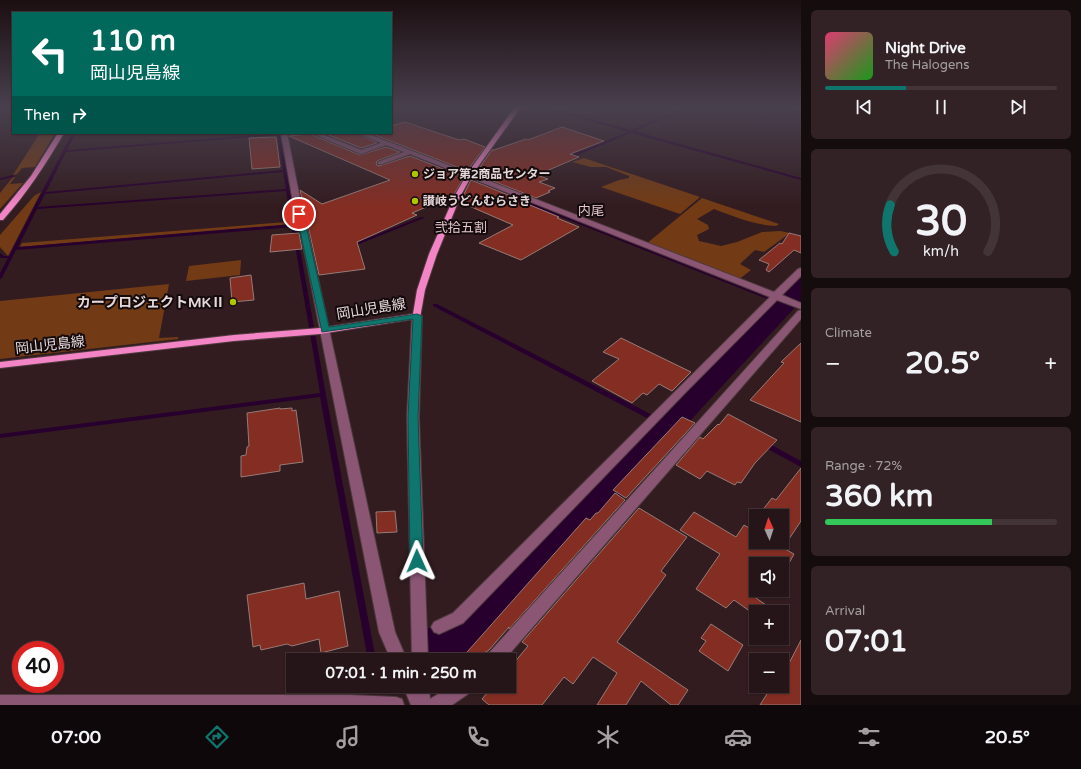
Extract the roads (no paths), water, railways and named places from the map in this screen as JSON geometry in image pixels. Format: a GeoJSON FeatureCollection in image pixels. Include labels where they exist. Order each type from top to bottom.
{"type":"FeatureCollection","features":[{"type":"Feature","properties":{"kind":"main road"},"geometry":{"type":"LineString","coordinates":[[0,218],[15,203],[43,166],[57,140]]}},
{"type":"Feature","properties":{"kind":"main road","name":"岡山児島線"},"geometry":{"type":"LineString","coordinates":[[0,365],[234,338],[306,332],[417,316],[421,290],[433,254],[458,195],[469,175],[494,140]]}},
{"type":"Feature","properties":{"kind":"street"},"geometry":{"type":"LineString","coordinates":[[287,140],[299,214],[322,330],[387,632],[397,653]]}},
{"type":"Feature","properties":{"kind":"street"},"geometry":{"type":"LineString","coordinates":[[331,140],[361,152],[384,144]]}},
{"type":"Feature","properties":{"kind":"street"},"geometry":{"type":"LineString","coordinates":[[377,140],[407,153],[469,175],[776,299],[801,306]]}},
{"type":"Feature","properties":{"kind":"street"},"geometry":{"type":"LineString","coordinates":[[380,163],[407,153]]}},
{"type":"Feature","properties":{"kind":"street"},"geometry":{"type":"LineString","coordinates":[[439,627],[458,618],[655,419],[680,391],[776,299],[801,271]]}},
{"type":"Feature","properties":{"kind":"street"},"geometry":{"type":"LineString","coordinates":[[500,653],[801,313]]}},
{"type":"Feature","properties":{"kind":"street"},"geometry":{"type":"LineString","coordinates":[[417,316],[413,417],[420,653]]}},
{"type":"Feature","properties":{"kind":"street"},"geometry":{"type":"LineString","coordinates":[[415,693],[421,705]]}},
{"type":"Feature","properties":{"kind":"street"},"geometry":{"type":"LineString","coordinates":[[421,693],[421,705]]}},
{"type":"Feature","properties":{"kind":"street"},"geometry":{"type":"LineString","coordinates":[[435,705],[446,700],[456,693]]}},
{"type":"Feature","properties":{"kind":"street"},"geometry":{"type":"LineString","coordinates":[[0,703],[351,702],[396,705]]}},
{"type":"Feature","properties":{"kind":"waterway"},"geometry":{"type":"LineString","coordinates":[[43,193],[70,140]]}},
{"type":"Feature","properties":{"kind":"waterway"},"geometry":{"type":"LineString","coordinates":[[65,151],[204,140]]}},
{"type":"Feature","properties":{"kind":"waterway"},"geometry":{"type":"LineString","coordinates":[[279,140],[285,171]]}},
{"type":"Feature","properties":{"kind":"waterway"},"geometry":{"type":"LineString","coordinates":[[372,140],[460,175]]}},
{"type":"Feature","properties":{"kind":"waterway"},"geometry":{"type":"LineString","coordinates":[[567,158],[611,140]]}},
{"type":"Feature","properties":{"kind":"waterway"},"geometry":{"type":"LineString","coordinates":[[661,140],[801,179]]}},
{"type":"Feature","properties":{"kind":"waterway"},"geometry":{"type":"LineString","coordinates":[[43,193],[285,171]]}},
{"type":"Feature","properties":{"kind":"waterway"},"geometry":{"type":"LineString","coordinates":[[285,171],[288,190]]}},
{"type":"Feature","properties":{"kind":"waterway"},"geometry":{"type":"LineString","coordinates":[[0,179],[13,176]]}},
{"type":"Feature","properties":{"kind":"waterway"},"geometry":{"type":"LineString","coordinates":[[474,181],[782,303]]}},
{"type":"Feature","properties":{"kind":"waterway"},"geometry":{"type":"LineString","coordinates":[[36,208],[288,190]]}},
{"type":"Feature","properties":{"kind":"waterway"},"geometry":{"type":"LineString","coordinates":[[288,190],[294,225]]}},
{"type":"Feature","properties":{"kind":"waterway"},"geometry":{"type":"LineString","coordinates":[[11,257],[43,193]]}},
{"type":"Feature","properties":{"kind":"waterway"},"geometry":{"type":"LineString","coordinates":[[350,246],[422,218]]}},
{"type":"Feature","properties":{"kind":"waterway"},"geometry":{"type":"LineString","coordinates":[[15,249],[294,225]]}},
{"type":"Feature","properties":{"kind":"waterway"},"geometry":{"type":"LineString","coordinates":[[294,225],[323,395]]}},
{"type":"Feature","properties":{"kind":"waterway"},"geometry":{"type":"LineString","coordinates":[[0,254],[3,257],[11,257]]}},
{"type":"Feature","properties":{"kind":"waterway"},"geometry":{"type":"LineString","coordinates":[[0,278],[11,257]]}},
{"type":"Feature","properties":{"kind":"waterway"},"geometry":{"type":"LineString","coordinates":[[437,653],[471,629],[688,400],[801,284]]}},
{"type":"Feature","properties":{"kind":"waterway"},"geometry":{"type":"LineString","coordinates":[[435,305],[664,424]]}},
{"type":"Feature","properties":{"kind":"waterway"},"geometry":{"type":"LineString","coordinates":[[0,436],[323,395]]}},
{"type":"Feature","properties":{"kind":"waterway"},"geometry":{"type":"LineString","coordinates":[[323,395],[371,653]]}},
{"type":"Feature","properties":{"kind":"waterway"},"geometry":{"type":"LineString","coordinates":[[684,404],[691,407]]}},
{"type":"Feature","properties":{"kind":"waterway"},"geometry":{"type":"LineString","coordinates":[[764,444],[801,464]]}},
{"type":"Feature","properties":{"kind":"place","name":"ジョア第2商品センター"},"geometry":{"type":"Point","coordinates":[415,174]}},
{"type":"Feature","properties":{"kind":"place","name":"讃岐うどんむらさき"},"geometry":{"type":"Point","coordinates":[415,201]}},
{"type":"Feature","properties":{"kind":"place","name":"カープロジェクトMKⅡ"},"geometry":{"type":"Point","coordinates":[233,302]}},
{"type":"Feature","properties":{"kind":"district","name":"内尾"},"geometry":{"type":"Point","coordinates":[591,211]}},
{"type":"Feature","properties":{"kind":"district","name":"弐拾五割"},"geometry":{"type":"Point","coordinates":[461,228]}}]}
